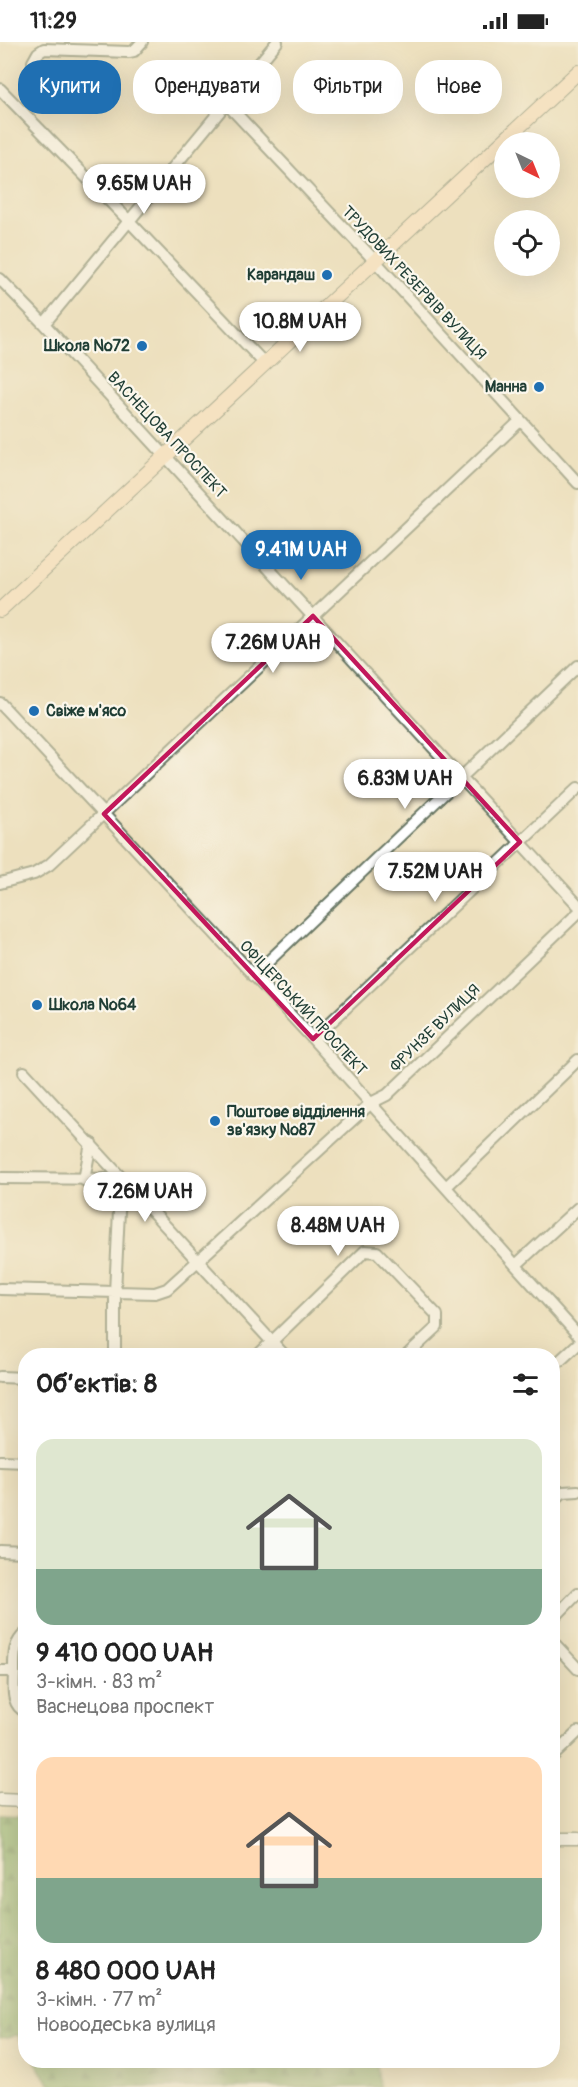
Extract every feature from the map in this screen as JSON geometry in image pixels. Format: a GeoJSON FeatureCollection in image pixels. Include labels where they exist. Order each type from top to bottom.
{"type":"FeatureCollection","features":[{"type":"Feature","properties":{"kind":"main road"},"geometry":{"type":"LineString","coordinates":[[0,610],[578,72]]}},
{"type":"Feature","properties":{"kind":"street"},"geometry":{"type":"LineString","coordinates":[[34,60],[38,53],[44,50],[129,52],[134,51],[142,42]]}},
{"type":"Feature","properties":{"kind":"street"},"geometry":{"type":"LineString","coordinates":[[262,60],[277,42]]}},
{"type":"Feature","properties":{"kind":"street"},"geometry":{"type":"LineString","coordinates":[[0,89],[265,364]]}},
{"type":"Feature","properties":{"kind":"street"},"geometry":{"type":"LineString","coordinates":[[44,324],[218,114]]}},
{"type":"Feature","properties":{"kind":"street","name":"ТРУДОВИХ РЕЗЕРВІВ ВУЛИЦЯ"},"geometry":{"type":"LineString","coordinates":[[235,114],[375,261],[578,483]]}},
{"type":"Feature","properties":{"kind":"street","name":"ВАСНЕЦОВА ПРОСПЕКТ"},"geometry":{"type":"LineString","coordinates":[[0,279],[314,616],[578,905]]}},
{"type":"Feature","properties":{"kind":"street"},"geometry":{"type":"LineString","coordinates":[[0,883],[34,874],[49,865],[520,421]]}},
{"type":"Feature","properties":{"kind":"street"},"geometry":{"type":"LineString","coordinates":[[253,976],[578,666]]}},
{"type":"Feature","properties":{"kind":"street","name":"ОФІЦЕРСЬКИЙ ПРОСПЕКТ"},"geometry":{"type":"LineString","coordinates":[[0,704],[313,1039],[578,1335]]}},
{"type":"Feature","properties":{"kind":"street"},"geometry":{"type":"LineString","coordinates":[[313,1039],[578,788]]}},
{"type":"Feature","properties":{"kind":"street","name":"ФРУНЗЕ ВУЛИЦЯ"},"geometry":{"type":"LineString","coordinates":[[0,1289],[116,1292],[162,1291],[173,1286],[371,1103],[387,1095],[578,913]]}},
{"type":"Feature","properties":{"kind":"street"},"geometry":{"type":"LineString","coordinates":[[446,1187],[578,1060]]}},
{"type":"Feature","properties":{"kind":"street"},"geometry":{"type":"LineString","coordinates":[[24,1072],[277,1348]]}},
{"type":"Feature","properties":{"kind":"street"},"geometry":{"type":"LineString","coordinates":[[84,1180],[91,1143]]}},
{"type":"Feature","properties":{"kind":"street"},"geometry":{"type":"LineString","coordinates":[[0,1178],[124,1179]]}},
{"type":"Feature","properties":{"kind":"street"},"geometry":{"type":"LineString","coordinates":[[116,1348],[120,1191],[124,1179]]}},
{"type":"Feature","properties":{"kind":"street"},"geometry":{"type":"LineString","coordinates":[[516,1265],[578,1208]]}},
{"type":"Feature","properties":{"kind":"street"},"geometry":{"type":"LineString","coordinates":[[265,1348],[365,1251],[377,1252],[437,1315],[437,1327],[415,1348]]}},
{"type":"Feature","properties":{"kind":"street"},"geometry":{"type":"LineString","coordinates":[[560,1361],[578,1344]]}},
{"type":"Feature","properties":{"kind":"street"},"geometry":{"type":"LineString","coordinates":[[0,1377],[18,1378]]}},
{"type":"Feature","properties":{"kind":"street"},"geometry":{"type":"LineString","coordinates":[[0,1461],[18,1462]]}},
{"type":"Feature","properties":{"kind":"street"},"geometry":{"type":"LineString","coordinates":[[560,1495],[563,1492],[578,1491]]}},
{"type":"Feature","properties":{"kind":"street"},"geometry":{"type":"LineString","coordinates":[[0,1551],[18,1552]]}},
{"type":"Feature","properties":{"kind":"street"},"geometry":{"type":"LineString","coordinates":[[560,1612],[578,1593]]}},
{"type":"Feature","properties":{"kind":"street"},"geometry":{"type":"LineString","coordinates":[[18,1641],[15,1648],[14,1671],[15,1701],[18,1707]]}},
{"type":"Feature","properties":{"kind":"street"},"geometry":{"type":"LineString","coordinates":[[560,1650],[578,1669]]}},
{"type":"Feature","properties":{"kind":"street"},"geometry":{"type":"LineString","coordinates":[[0,1671],[14,1671]]}},
{"type":"Feature","properties":{"kind":"street"},"geometry":{"type":"LineString","coordinates":[[560,1749],[578,1732]]}},
{"type":"Feature","properties":{"kind":"street"},"geometry":{"type":"LineString","coordinates":[[0,1800],[18,1801]]}},
{"type":"Feature","properties":{"kind":"street"},"geometry":{"type":"LineString","coordinates":[[560,1839],[578,1839]]}},
{"type":"Feature","properties":{"kind":"highlighted area"},"geometry":{"type":"Polygon","coordinates":[[[313,616],[520,842],[313,1039],[104,814],[313,616]]]}},
{"type":"Feature","properties":{"kind":"green space"},"geometry":{"type":"Polygon","coordinates":[[[0,1815],[18,1816],[18,2035],[0,2038],[0,1815]]]}},
{"type":"Feature","properties":{"kind":"green space"},"geometry":{"type":"Polygon","coordinates":[[[39,2068],[377,2068],[380,2087],[54,2087],[39,2068]]]}},
{"type":"Feature","properties":{"kind":"place","name":"Карандаш"},"geometry":{"type":"Point","coordinates":[327,275]}},
{"type":"Feature","properties":{"kind":"place","name":"Школа №72"},"geometry":{"type":"Point","coordinates":[142,346]}},
{"type":"Feature","properties":{"kind":"place","name":"Манна"},"geometry":{"type":"Point","coordinates":[539,387]}},
{"type":"Feature","properties":{"kind":"place","name":"Свіже м'ясо"},"geometry":{"type":"Point","coordinates":[34,711]}},
{"type":"Feature","properties":{"kind":"place","name":"Школа №64"},"geometry":{"type":"Point","coordinates":[37,1005]}},
{"type":"Feature","properties":{"kind":"place","name":"Поштове відділення зв'язку №87"},"geometry":{"type":"Point","coordinates":[215,1121]}}]}
